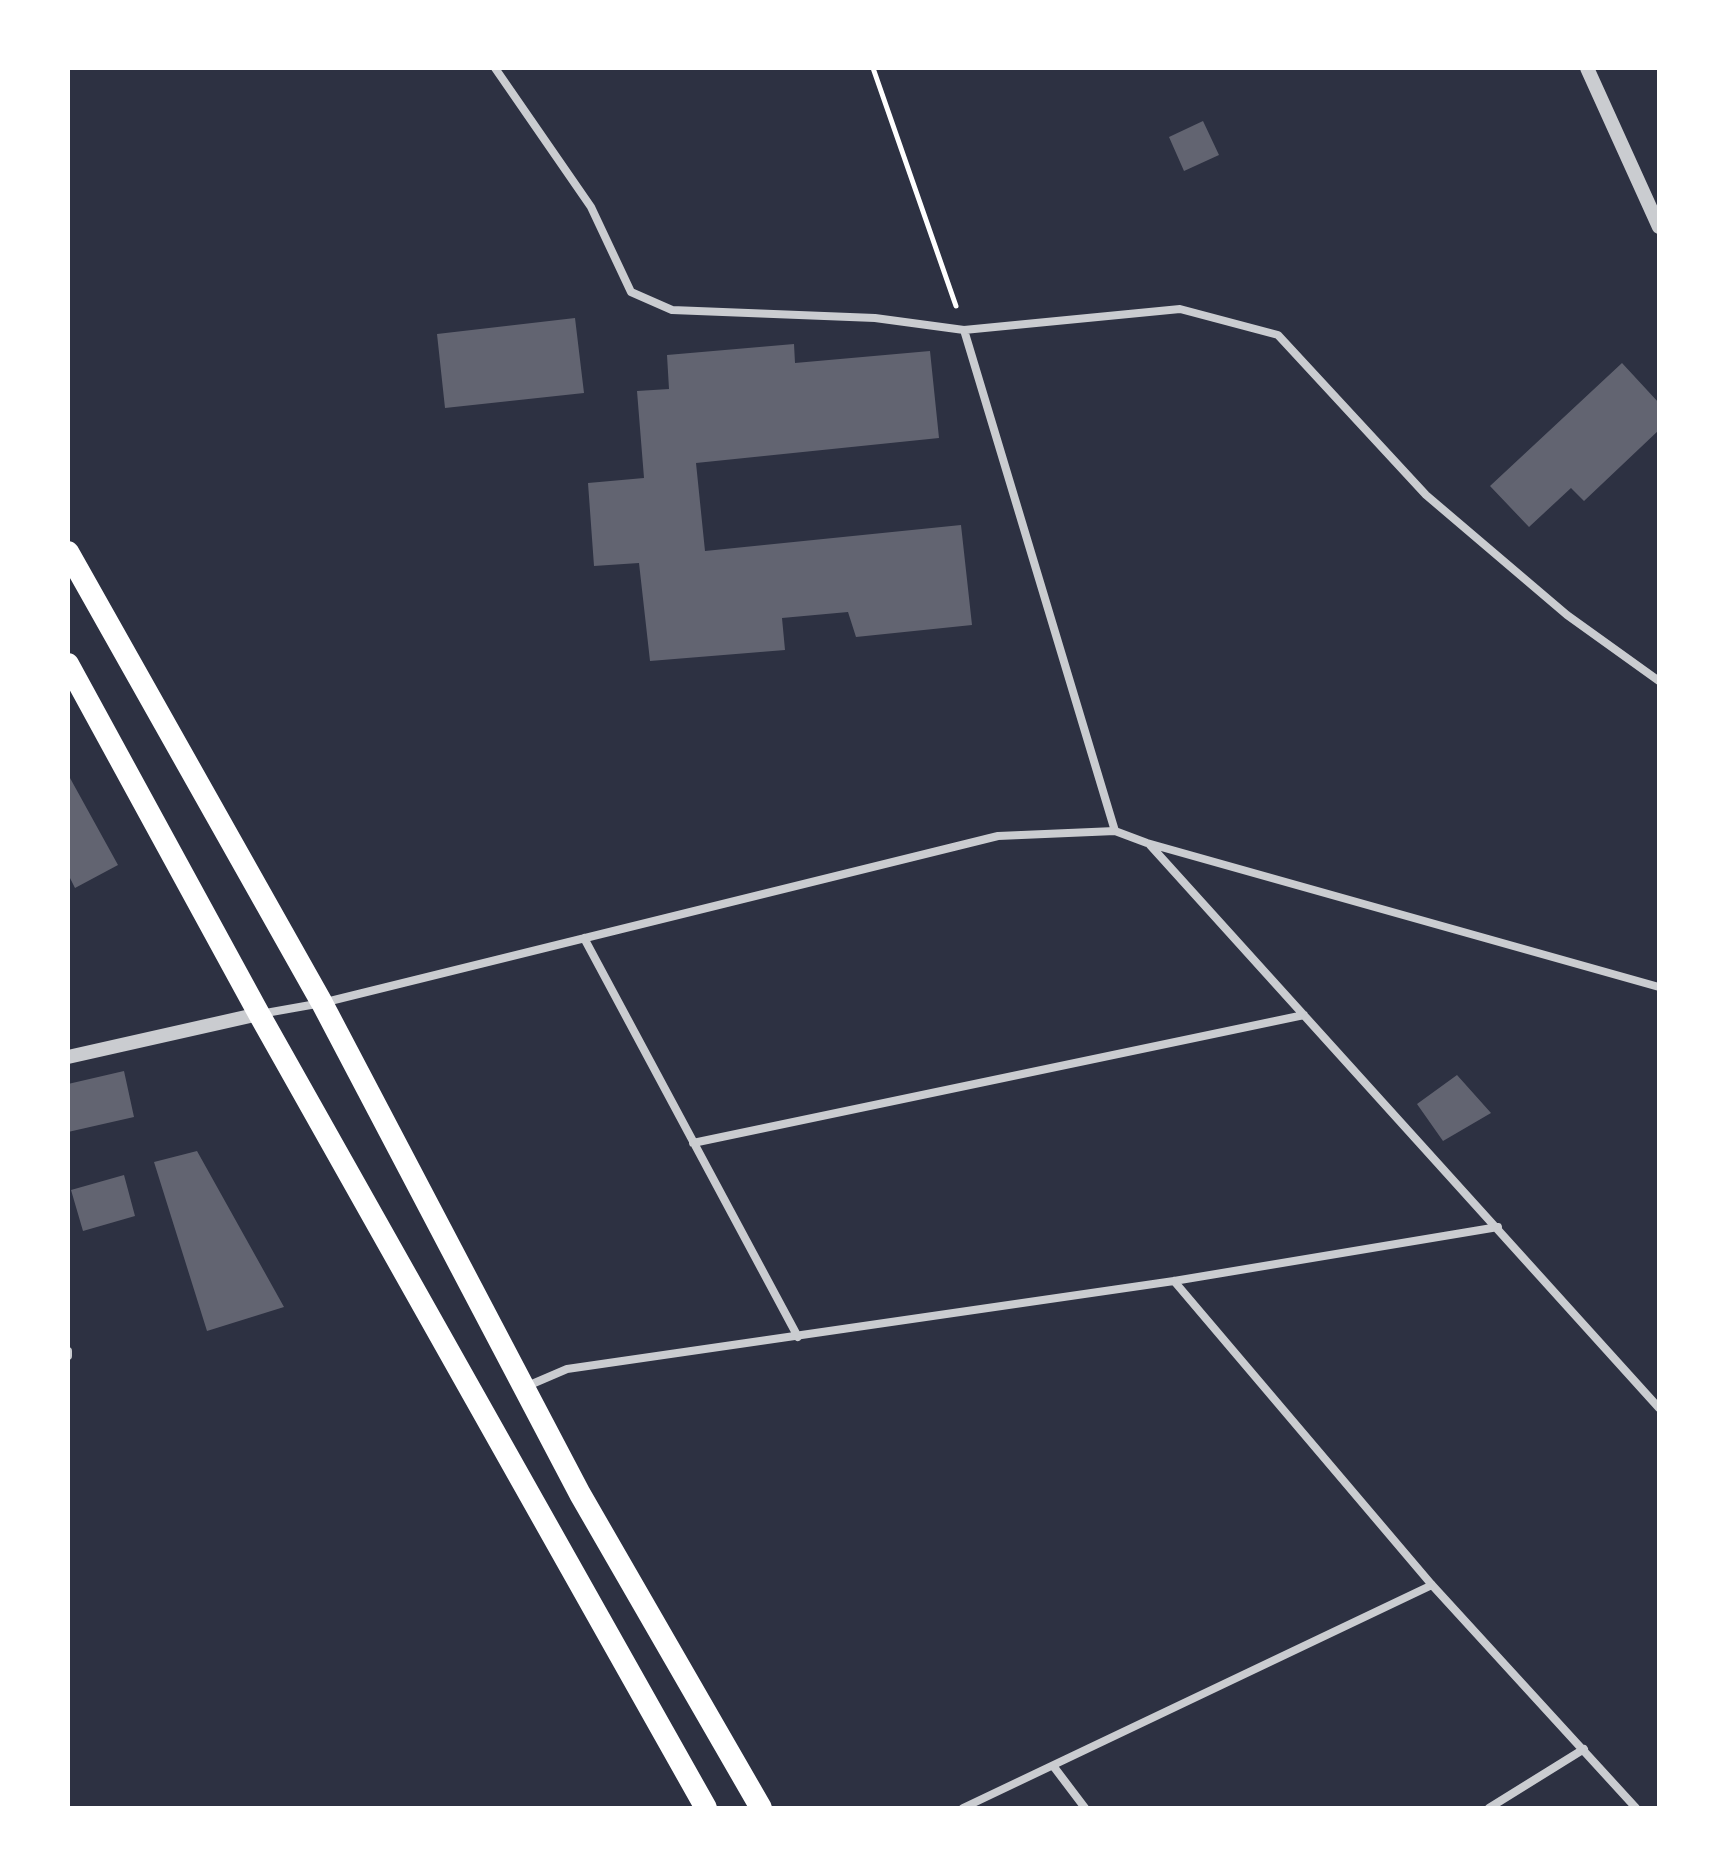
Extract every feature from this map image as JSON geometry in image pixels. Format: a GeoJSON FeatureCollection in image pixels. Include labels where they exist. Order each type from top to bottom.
{"type":"FeatureCollection","features":[{"type":"Feature","properties":{"kind":"highway"},"geometry":{"type":"LineString","coordinates":[[68,552],[322,1003],[580,1494],[761,1808]]}},
{"type":"Feature","properties":{"kind":"highway"},"geometry":{"type":"LineString","coordinates":[[68,664],[259,1014],[706,1808]]}},
{"type":"Feature","properties":{"kind":"street"},"geometry":{"type":"LineString","coordinates":[[495,68],[591,207],[631,292],[672,310],[875,318],[964,330],[1180,309],[1278,335],[1426,495],[1567,615],[1659,681]]}},
{"type":"Feature","properties":{"kind":"street"},"geometry":{"type":"LineString","coordinates":[[1587,68],[1659,227]]}},
{"type":"Feature","properties":{"kind":"street"},"geometry":{"type":"LineString","coordinates":[[964,330],[1115,831]]}},
{"type":"Feature","properties":{"kind":"street"},"geometry":{"type":"LineString","coordinates":[[68,1057],[322,1003],[998,836],[1115,831],[1147,843],[1659,987]]}},
{"type":"Feature","properties":{"kind":"street"},"geometry":{"type":"LineString","coordinates":[[1147,843],[1659,1408]]}},
{"type":"Feature","properties":{"kind":"street"},"geometry":{"type":"LineString","coordinates":[[584,938],[798,1337]]}},
{"type":"Feature","properties":{"kind":"street"},"geometry":{"type":"LineString","coordinates":[[693,1143],[1304,1015]]}},
{"type":"Feature","properties":{"kind":"street"},"geometry":{"type":"LineString","coordinates":[[525,1387],[567,1369],[1174,1281],[1498,1227]]}},
{"type":"Feature","properties":{"kind":"street"},"geometry":{"type":"LineString","coordinates":[[1174,1281],[1432,1585],[1636,1808]]}},
{"type":"Feature","properties":{"kind":"street"},"geometry":{"type":"LineString","coordinates":[[963,1808],[1432,1585]]}},
{"type":"Feature","properties":{"kind":"street"},"geometry":{"type":"LineString","coordinates":[[1489,1808],[1584,1749]]}},
{"type":"Feature","properties":{"kind":"street"},"geometry":{"type":"LineString","coordinates":[[1054,1767],[1085,1808]]}},
{"type":"Feature","properties":{"kind":"path"},"geometry":{"type":"LineString","coordinates":[[873,68],[964,330]]}},
{"type":"Feature","properties":{"kind":"building"},"geometry":{"type":"Polygon","coordinates":[[[1203,121],[1219,155],[1184,171],[1169,137],[1203,121]]]}},
{"type":"Feature","properties":{"kind":"building"},"geometry":{"type":"Polygon","coordinates":[[[575,318],[584,393],[445,408],[437,334],[575,318]]]}},
{"type":"Feature","properties":{"kind":"building"},"geometry":{"type":"Polygon","coordinates":[[[794,344],[795,363],[930,351],[939,438],[696,463],[705,551],[961,525],[972,625],[856,637],[848,612],[782,618],[785,650],[650,661],[639,563],[594,566],[588,483],[644,478],[637,391],[669,389],[667,355],[794,344]]]}},
{"type":"Feature","properties":{"kind":"building"},"geometry":{"type":"Polygon","coordinates":[[[1622,363],[1659,403],[1659,430],[1584,501],[1571,488],[1529,527],[1490,486],[1622,363]]]}},
{"type":"Feature","properties":{"kind":"building"},"geometry":{"type":"Polygon","coordinates":[[[70,778],[118,865],[75,888],[68,874],[70,778]]]}},
{"type":"Feature","properties":{"kind":"building"},"geometry":{"type":"Polygon","coordinates":[[[124,1071],[134,1117],[68,1132],[68,1084],[124,1071]]]}},
{"type":"Feature","properties":{"kind":"building"},"geometry":{"type":"Polygon","coordinates":[[[1457,1075],[1491,1113],[1443,1141],[1417,1104],[1457,1075]]]}},
{"type":"Feature","properties":{"kind":"building"},"geometry":{"type":"Polygon","coordinates":[[[197,1151],[284,1307],[207,1331],[154,1162],[197,1151]]]}},
{"type":"Feature","properties":{"kind":"building"},"geometry":{"type":"Polygon","coordinates":[[[124,1175],[135,1216],[83,1231],[71,1190],[124,1175]]]}}]}
